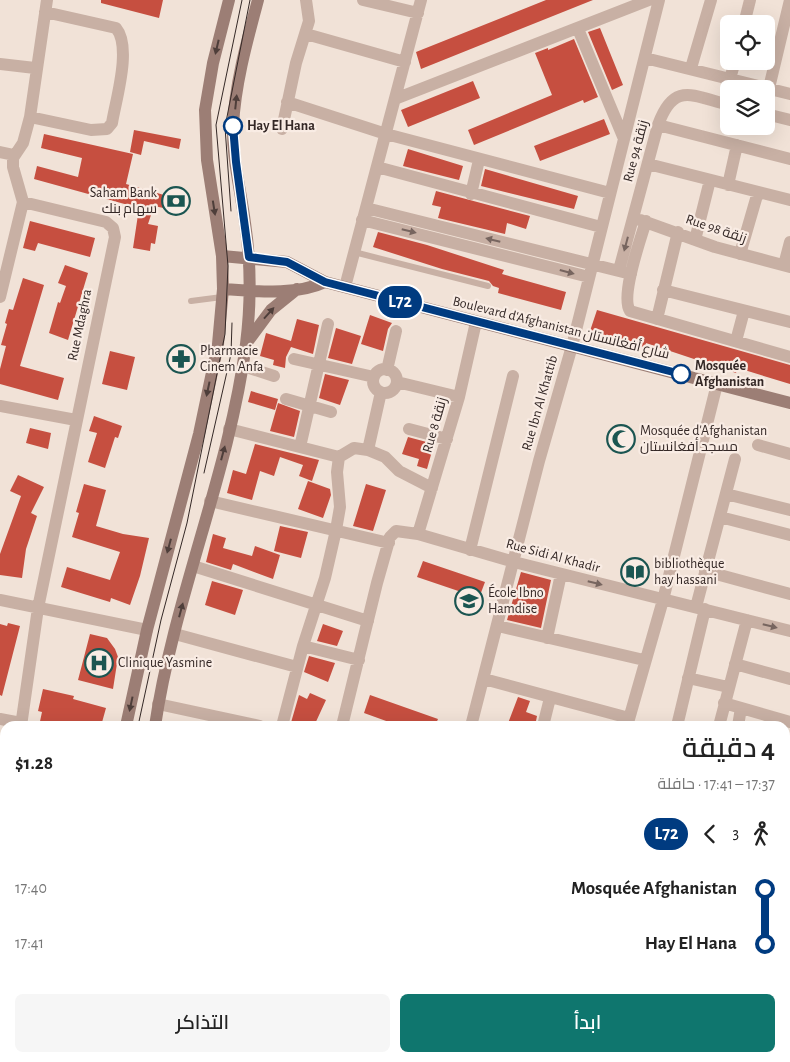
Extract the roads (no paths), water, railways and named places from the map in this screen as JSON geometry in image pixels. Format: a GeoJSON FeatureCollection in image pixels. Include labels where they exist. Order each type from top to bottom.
{"type":"FeatureCollection","features":[{"type":"Feature","properties":{"kind":"main road"},"geometry":{"type":"LineString","coordinates":[[127,721],[147,630],[199,434],[218,344],[223,293],[222,256],[206,160],[205,110],[213,63],[228,0]]}},
{"type":"Feature","properties":{"kind":"main road"},"geometry":{"type":"LineString","coordinates":[[156,721],[175,634],[229,429],[243,366],[249,290],[249,257],[233,126],[241,69],[258,0]]}},
{"type":"Feature","properties":{"kind":"main road","name":"Boulevard d'Afghanistan شارع أفغانستان"},"geometry":{"type":"LineString","coordinates":[[222,256],[287,262],[325,282],[790,403]]}},
{"type":"Feature","properties":{"kind":"main road","name":"Boulevard d'Afghanistan شارع أفغانستان"},"geometry":{"type":"LineString","coordinates":[[223,293],[249,290],[297,289],[325,282]]}},
{"type":"Feature","properties":{"kind":"main road"},"geometry":{"type":"LineString","coordinates":[[246,343],[271,310],[297,289]]}},
{"type":"Feature","properties":{"kind":"street"},"geometry":{"type":"LineString","coordinates":[[282,129],[287,102],[309,21],[306,0]]}},
{"type":"Feature","properties":{"kind":"street"},"geometry":{"type":"LineString","coordinates":[[363,0],[418,14]]}},
{"type":"Feature","properties":{"kind":"street"},"geometry":{"type":"LineString","coordinates":[[345,287],[421,0]]}},
{"type":"Feature","properties":{"kind":"street"},"geometry":{"type":"LineString","coordinates":[[395,99],[649,0]]}},
{"type":"Feature","properties":{"kind":"street","name":"Rue Ibn Al Khattib"},"geometry":{"type":"LineString","coordinates":[[472,721],[572,346],[659,0]]}},
{"type":"Feature","properties":{"kind":"street"},"geometry":{"type":"LineString","coordinates":[[691,68],[711,0]]}},
{"type":"Feature","properties":{"kind":"street"},"geometry":{"type":"LineString","coordinates":[[746,15],[750,0]]}},
{"type":"Feature","properties":{"kind":"street"},"geometry":{"type":"LineString","coordinates":[[771,80],[790,0]]}},
{"type":"Feature","properties":{"kind":"street"},"geometry":{"type":"LineString","coordinates":[[0,297],[23,202],[13,164],[14,155],[23,143],[30,117],[35,68],[46,6],[116,28],[122,35],[124,51],[112,123],[107,129],[91,130],[30,117]]}},
{"type":"Feature","properties":{"kind":"street"},"geometry":{"type":"LineString","coordinates":[[578,29],[624,139]]}},
{"type":"Feature","properties":{"kind":"street"},"geometry":{"type":"LineString","coordinates":[[306,34],[405,62]]}},
{"type":"Feature","properties":{"kind":"street"},"geometry":{"type":"LineString","coordinates":[[645,58],[734,80]]}},
{"type":"Feature","properties":{"kind":"street"},"geometry":{"type":"LineString","coordinates":[[0,64],[35,68]]}},
{"type":"Feature","properties":{"kind":"street"},"geometry":{"type":"LineString","coordinates":[[730,79],[732,70]]}},
{"type":"Feature","properties":{"kind":"street"},"geometry":{"type":"LineString","coordinates":[[775,90],[790,94]]}},
{"type":"Feature","properties":{"kind":"street","name":"Rue 94 زنقة"},"geometry":{"type":"LineString","coordinates":[[618,270],[658,125],[666,105],[677,97],[694,96],[720,103]]}},
{"type":"Feature","properties":{"kind":"street"},"geometry":{"type":"LineString","coordinates":[[287,102],[386,134],[610,193]]}},
{"type":"Feature","properties":{"kind":"street"},"geometry":{"type":"LineString","coordinates":[[775,116],[790,120]]}},
{"type":"Feature","properties":{"kind":"street"},"geometry":{"type":"LineString","coordinates":[[658,125],[790,159]]}},
{"type":"Feature","properties":{"kind":"street"},"geometry":{"type":"LineString","coordinates":[[728,185],[737,145]]}},
{"type":"Feature","properties":{"kind":"street"},"geometry":{"type":"LineString","coordinates":[[0,152],[14,155]]}},
{"type":"Feature","properties":{"kind":"street"},"geometry":{"type":"LineString","coordinates":[[471,194],[479,160]]}},
{"type":"Feature","properties":{"kind":"street"},"geometry":{"type":"LineString","coordinates":[[648,164],[790,200]]}},
{"type":"Feature","properties":{"kind":"street"},"geometry":{"type":"LineString","coordinates":[[377,167],[471,194],[602,226]]}},
{"type":"Feature","properties":{"kind":"street"},"geometry":{"type":"LineString","coordinates":[[695,240],[710,180]]}},
{"type":"Feature","properties":{"kind":"street"},"geometry":{"type":"LineString","coordinates":[[740,254],[758,192]]}},
{"type":"Feature","properties":{"kind":"street","name":"Rue Mdaghra"},"geometry":{"type":"LineString","coordinates":[[21,721],[38,608],[115,237],[113,228],[106,222],[23,202]]}},
{"type":"Feature","properties":{"kind":"street"},"geometry":{"type":"LineString","coordinates":[[364,214],[590,272],[618,270],[631,274]]}},
{"type":"Feature","properties":{"kind":"street","name":"Rue 98 زنقة"},"geometry":{"type":"LineString","coordinates":[[633,217],[678,232],[695,240],[787,266]]}},
{"type":"Feature","properties":{"kind":"street"},"geometry":{"type":"LineString","coordinates":[[646,221],[631,274],[627,306],[630,311],[790,357]]}},
{"type":"Feature","properties":{"kind":"street"},"geometry":{"type":"LineString","coordinates":[[657,319],[678,232]]}},
{"type":"Feature","properties":{"kind":"street"},"geometry":{"type":"LineString","coordinates":[[787,266],[790,242]]}},
{"type":"Feature","properties":{"kind":"street"},"geometry":{"type":"LineString","coordinates":[[664,290],[790,322]]}},
{"type":"Feature","properties":{"kind":"street"},"geometry":{"type":"LineString","coordinates":[[736,340],[744,311]]}},
{"type":"Feature","properties":{"kind":"street","name":"Rue 8 زنقة"},"geometry":{"type":"LineString","coordinates":[[418,534],[459,397],[476,322]]}},
{"type":"Feature","properties":{"kind":"street"},"geometry":{"type":"LineString","coordinates":[[300,447],[328,324]]}},
{"type":"Feature","properties":{"kind":"street"},"geometry":{"type":"LineString","coordinates":[[387,370],[396,331]]}},
{"type":"Feature","properties":{"kind":"street"},"geometry":{"type":"LineString","coordinates":[[294,359],[374,378]]}},
{"type":"Feature","properties":{"kind":"street"},"geometry":{"type":"LineString","coordinates":[[243,366],[274,376]]}},
{"type":"Feature","properties":{"kind":"street"},"geometry":{"type":"LineString","coordinates":[[387,370],[394,374],[397,382],[390,392],[381,392],[375,386],[374,378],[379,371],[387,370]]}},
{"type":"Feature","properties":{"kind":"street"},"geometry":{"type":"LineString","coordinates":[[470,550],[513,376]]}},
{"type":"Feature","properties":{"kind":"street"},"geometry":{"type":"LineString","coordinates":[[397,382],[459,397]]}},
{"type":"Feature","properties":{"kind":"street"},"geometry":{"type":"LineString","coordinates":[[630,721],[644,660],[663,600],[717,384]]}},
{"type":"Feature","properties":{"kind":"street"},"geometry":{"type":"LineString","coordinates":[[368,450],[381,392]]}},
{"type":"Feature","properties":{"kind":"street"},"geometry":{"type":"LineString","coordinates":[[286,399],[331,412]]}},
{"type":"Feature","properties":{"kind":"street"},"geometry":{"type":"LineString","coordinates":[[0,406],[76,420]]}},
{"type":"Feature","properties":{"kind":"street"},"geometry":{"type":"LineString","coordinates":[[229,429],[339,457],[354,448],[368,450],[385,457],[400,471],[432,488]]}},
{"type":"Feature","properties":{"kind":"street"},"geometry":{"type":"LineString","coordinates":[[409,429],[447,439]]}},
{"type":"Feature","properties":{"kind":"street"},"geometry":{"type":"LineString","coordinates":[[758,445],[790,454]]}},
{"type":"Feature","properties":{"kind":"street"},"geometry":{"type":"LineString","coordinates":[[283,721],[303,646],[317,606],[336,530],[340,507],[337,472],[339,457]]}},
{"type":"Feature","properties":{"kind":"street"},"geometry":{"type":"LineString","coordinates":[[678,721],[688,678],[705,571],[735,460]]}},
{"type":"Feature","properties":{"kind":"street"},"geometry":{"type":"LineString","coordinates":[[726,494],[790,510]]}},
{"type":"Feature","properties":{"kind":"street"},"geometry":{"type":"LineString","coordinates":[[210,501],[389,543],[343,721]]}},
{"type":"Feature","properties":{"kind":"street"},"geometry":{"type":"LineString","coordinates":[[720,516],[790,535]]}},
{"type":"Feature","properties":{"kind":"street","name":"Rue Sidi Al Khadir"},"geometry":{"type":"LineString","coordinates":[[389,543],[396,531],[418,534],[514,562],[790,631]]}},
{"type":"Feature","properties":{"kind":"street"},"geometry":{"type":"LineString","coordinates":[[193,566],[368,621]]}},
{"type":"Feature","properties":{"kind":"street"},"geometry":{"type":"LineString","coordinates":[[705,571],[790,594]]}},
{"type":"Feature","properties":{"kind":"street"},"geometry":{"type":"LineString","coordinates":[[546,638],[561,574]]}},
{"type":"Feature","properties":{"kind":"street"},"geometry":{"type":"LineString","coordinates":[[0,600],[147,630]]}},
{"type":"Feature","properties":{"kind":"street"},"geometry":{"type":"LineString","coordinates":[[719,721],[747,620]]}},
{"type":"Feature","properties":{"kind":"street"},"geometry":{"type":"LineString","coordinates":[[498,626],[644,660]]}},
{"type":"Feature","properties":{"kind":"street"},"geometry":{"type":"LineString","coordinates":[[175,634],[297,667]]}},
{"type":"Feature","properties":{"kind":"street"},"geometry":{"type":"LineString","coordinates":[[303,646],[359,660]]}},
{"type":"Feature","properties":{"kind":"street"},"geometry":{"type":"LineString","coordinates":[[735,664],[790,679]]}},
{"type":"Feature","properties":{"kind":"street"},"geometry":{"type":"LineString","coordinates":[[688,678],[728,687]]}},
{"type":"Feature","properties":{"kind":"street"},"geometry":{"type":"LineString","coordinates":[[484,679],[624,721]]}},
{"type":"Feature","properties":{"kind":"street"},"geometry":{"type":"LineString","coordinates":[[544,721],[550,698]]}},
{"type":"Feature","properties":{"kind":"street"},"geometry":{"type":"LineString","coordinates":[[158,704],[237,721]]}},
{"type":"Feature","properties":{"kind":"street"},"geometry":{"type":"LineString","coordinates":[[724,704],[741,708],[771,721]]}},
{"type":"Feature","properties":{"kind":"street"},"geometry":{"type":"LineString","coordinates":[[739,721],[741,708]]}},
{"type":"Feature","properties":{"kind":"lane"},"geometry":{"type":"LineString","coordinates":[[354,252],[488,286]]}},
{"type":"Feature","properties":{"kind":"lane"},"geometry":{"type":"LineString","coordinates":[[192,301],[223,293]]}},
{"type":"Feature","properties":{"kind":"tram line"},"geometry":{"type":"LineString","coordinates":[[139,721],[161,620],[187,523],[225,334],[228,266],[216,125],[242,0]]}},
{"type":"Feature","properties":{"kind":"tram line"},"geometry":{"type":"LineString","coordinates":[[231,211],[225,127],[250,0]]}},
{"type":"Feature","properties":{"kind":"tram line"},"geometry":{"type":"LineString","coordinates":[[204,473],[231,354],[232,323]]}},
{"type":"Feature","properties":{"kind":"place","name":"Hay El Hana"},"geometry":{"type":"Point","coordinates":[233,126]}},
{"type":"Feature","properties":{"kind":"place","name":"Saham Bank سهام بنك"},"geometry":{"type":"Point","coordinates":[176,201]}},
{"type":"Feature","properties":{"kind":"place","name":"Pharmacie Cinem Anfa"},"geometry":{"type":"Point","coordinates":[181,359]}},
{"type":"Feature","properties":{"kind":"place","name":"Mosquée Afghanistan"},"geometry":{"type":"Point","coordinates":[681,374]}},
{"type":"Feature","properties":{"kind":"place","name":"Mosquée d'Afghanistan مسجد أفغانستان"},"geometry":{"type":"Point","coordinates":[621,439]}},
{"type":"Feature","properties":{"kind":"place","name":"bibliothèque hay hassani"},"geometry":{"type":"Point","coordinates":[635,572]}},
{"type":"Feature","properties":{"kind":"place","name":"École Ibno Hamdise"},"geometry":{"type":"Point","coordinates":[469,601]}},
{"type":"Feature","properties":{"kind":"place","name":"Clinique Yasmine"},"geometry":{"type":"Point","coordinates":[99,663]}}]}
